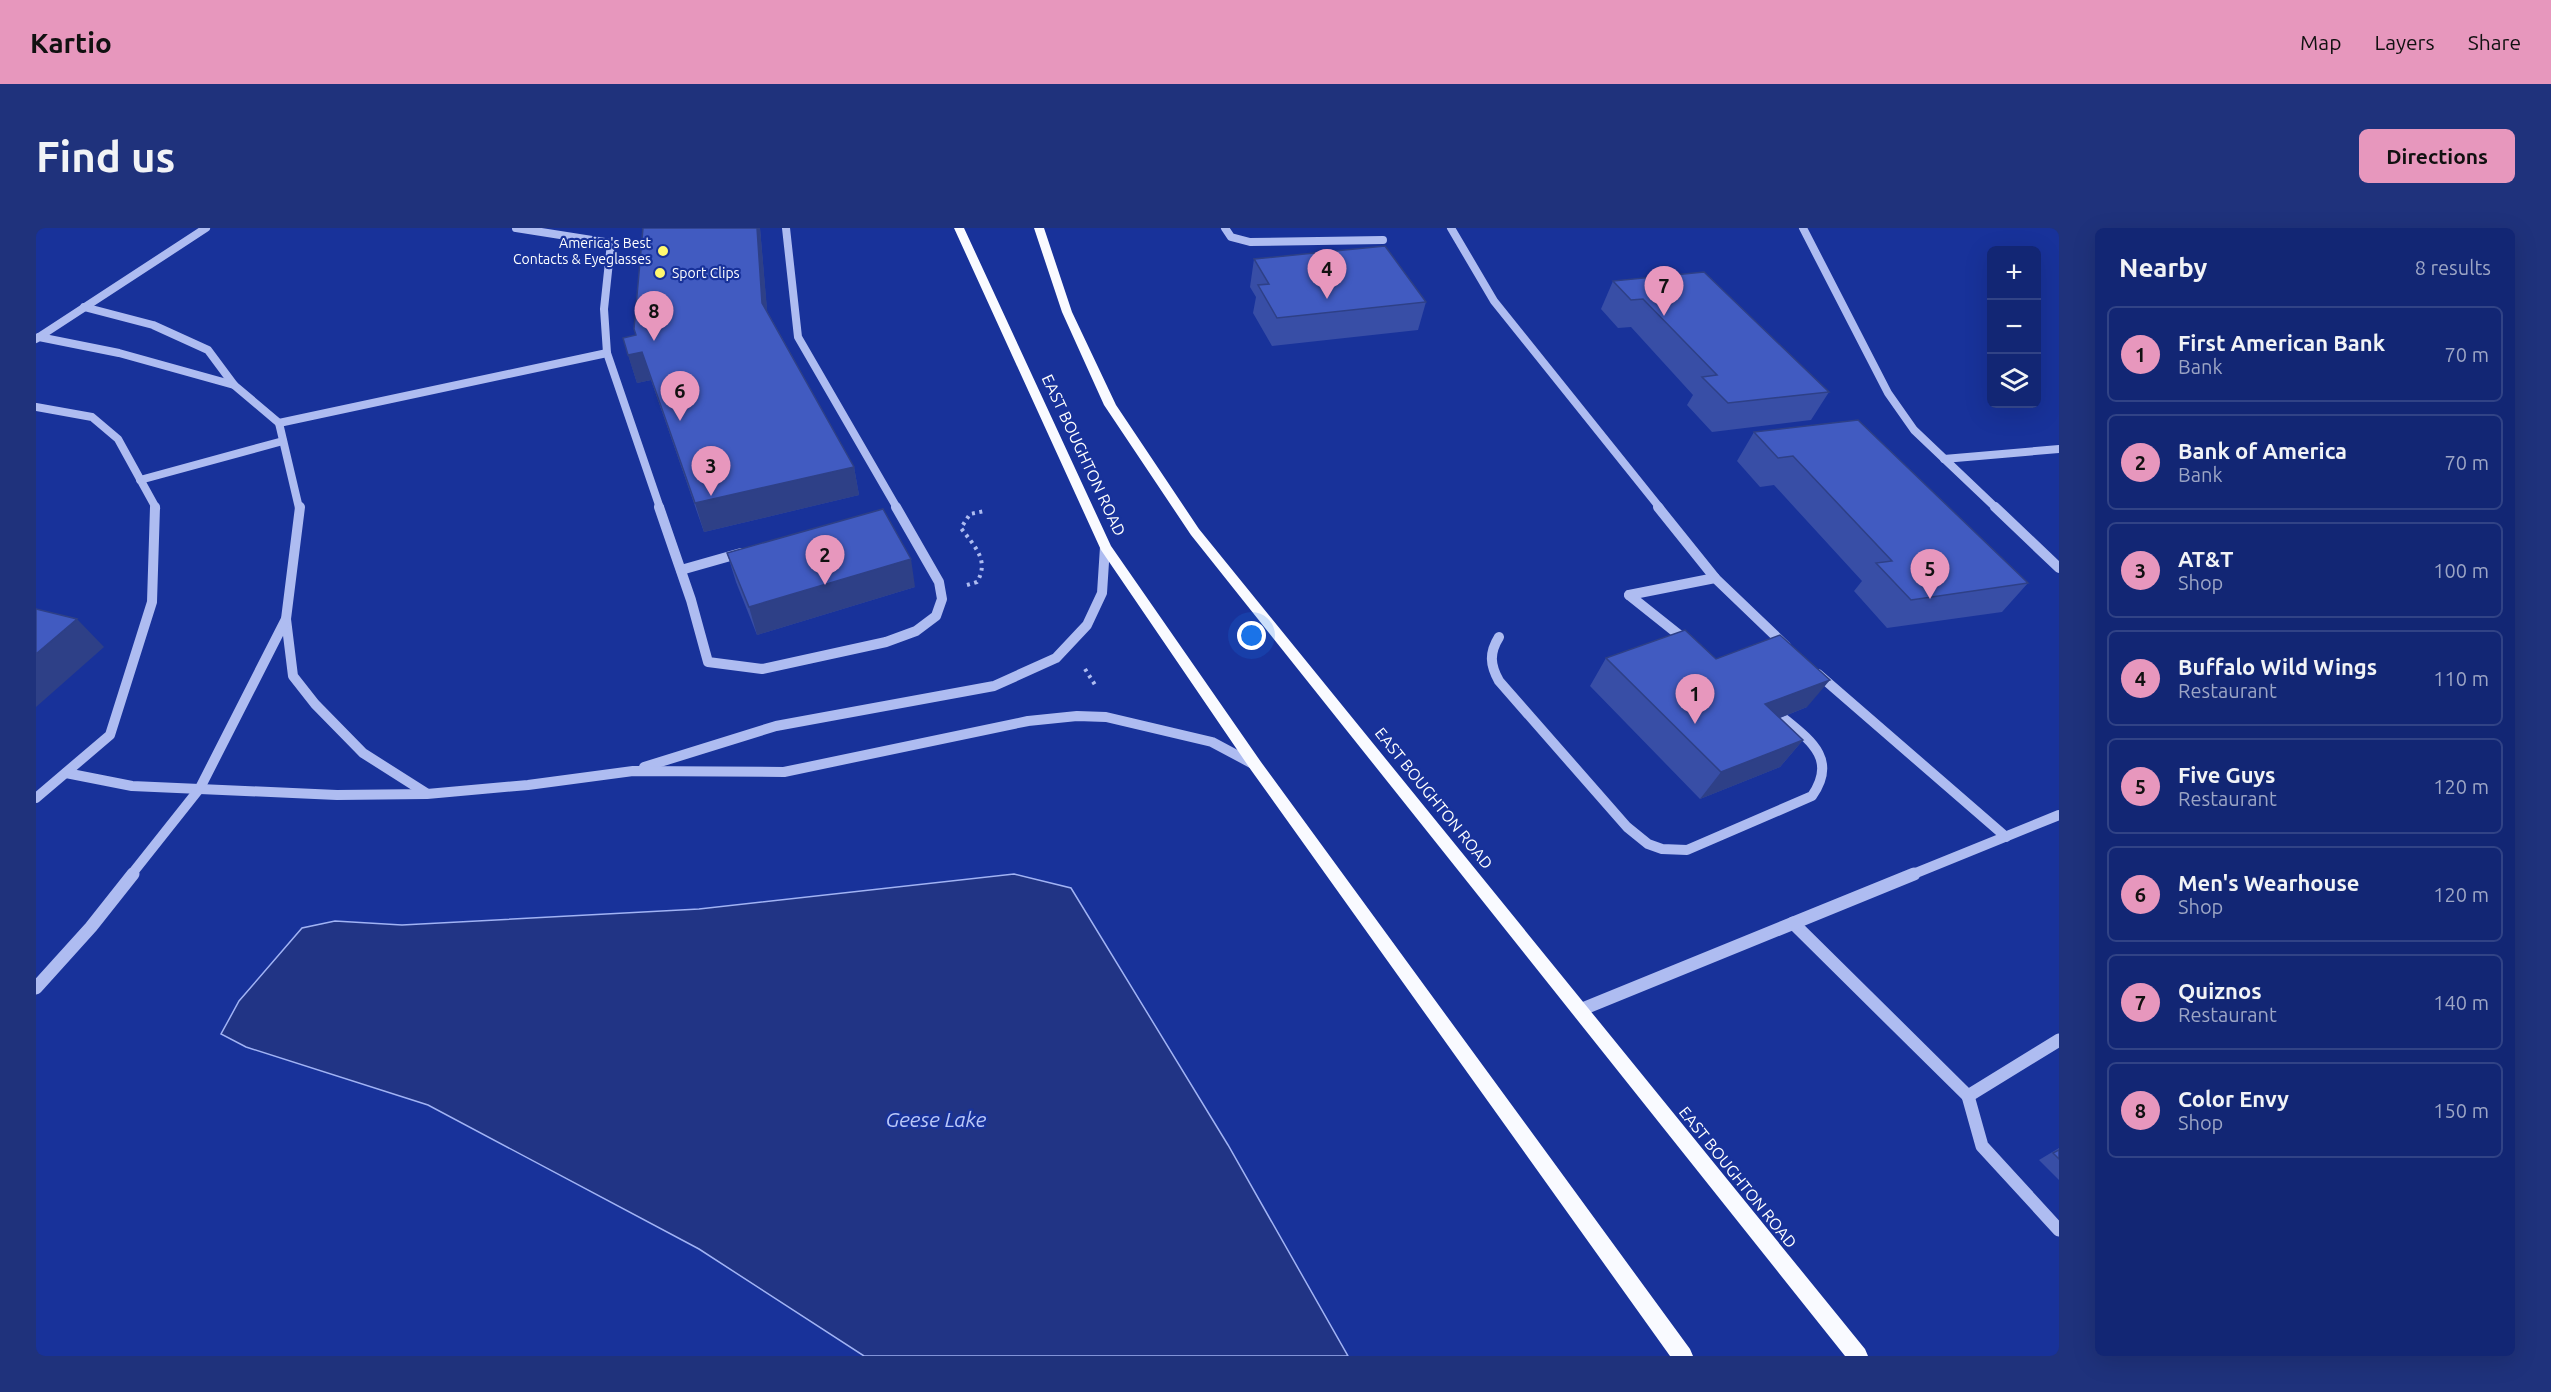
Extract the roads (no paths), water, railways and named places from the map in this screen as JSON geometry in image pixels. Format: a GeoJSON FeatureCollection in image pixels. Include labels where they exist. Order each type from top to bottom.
{"type":"FeatureCollection","features":[{"type":"Feature","properties":{"kind":"main road","name":"EAST BOUGHTON ROAD"},"geometry":{"type":"LineString","coordinates":[[959,228],[1105,547],[1256,766],[1683,1356]]}},
{"type":"Feature","properties":{"kind":"main road","name":"EAST BOUGHTON ROAD"},"geometry":{"type":"LineString","coordinates":[[1039,228],[1067,312],[1110,405],[1195,532],[1858,1356]]}},
{"type":"Feature","properties":{"kind":"lane"},"geometry":{"type":"LineString","coordinates":[[38,338],[206,228]]}},
{"type":"Feature","properties":{"kind":"lane"},"geometry":{"type":"LineString","coordinates":[[516,228],[611,243],[604,309],[607,353],[681,570],[708,662],[762,669],[886,642],[916,631],[936,616],[942,600],[939,582],[798,337],[786,228]]}},
{"type":"Feature","properties":{"kind":"lane"},"geometry":{"type":"LineString","coordinates":[[1225,228],[1228,235],[1250,242],[1383,240]]}},
{"type":"Feature","properties":{"kind":"lane"},"geometry":{"type":"LineString","coordinates":[[1451,228],[1494,302],[1715,578],[1793,652]]}},
{"type":"Feature","properties":{"kind":"lane"},"geometry":{"type":"LineString","coordinates":[[1803,228],[1888,393],[1914,430],[2059,568]]}},
{"type":"Feature","properties":{"kind":"lane"},"geometry":{"type":"LineString","coordinates":[[84,307],[153,325],[208,350],[234,385],[279,423],[300,504],[286,619],[293,676],[363,753],[426,794]]}},
{"type":"Feature","properties":{"kind":"lane"},"geometry":{"type":"LineString","coordinates":[[38,338],[119,353],[234,385]]}},
{"type":"Feature","properties":{"kind":"lane"},"geometry":{"type":"LineString","coordinates":[[279,423],[607,353]]}},
{"type":"Feature","properties":{"kind":"lane"},"geometry":{"type":"LineString","coordinates":[[36,406],[92,417],[118,439],[156,508],[152,602],[110,735],[36,798]]}},
{"type":"Feature","properties":{"kind":"lane"},"geometry":{"type":"LineString","coordinates":[[140,480],[283,441]]}},
{"type":"Feature","properties":{"kind":"lane"},"geometry":{"type":"LineString","coordinates":[[1944,459],[2059,449]]}},
{"type":"Feature","properties":{"kind":"lane"},"geometry":{"type":"LineString","coordinates":[[884,513],[896,510]]}},
{"type":"Feature","properties":{"kind":"lane"},"geometry":{"type":"LineString","coordinates":[[633,771],[776,726],[994,686],[1056,658],[1087,625],[1102,592],[1105,547]]}},
{"type":"Feature","properties":{"kind":"lane"},"geometry":{"type":"LineString","coordinates":[[681,570],[749,551]]}},
{"type":"Feature","properties":{"kind":"lane"},"geometry":{"type":"LineString","coordinates":[[1692,646],[1629,595],[1715,578]]}},
{"type":"Feature","properties":{"kind":"lane"},"geometry":{"type":"LineString","coordinates":[[36,988],[91,927],[200,788],[286,619]]}},
{"type":"Feature","properties":{"kind":"lane"},"geometry":{"type":"LineString","coordinates":[[1499,637],[1492,646],[1489,657],[1492,669],[1499,681],[1627,827],[1648,844],[1662,849],[1687,850],[1812,796],[1821,786],[1825,773],[1822,759],[1813,744],[1782,717]]}},
{"type":"Feature","properties":{"kind":"lane"},"geometry":{"type":"LineString","coordinates":[[1810,667],[2006,837]]}},
{"type":"Feature","properties":{"kind":"lane"},"geometry":{"type":"LineString","coordinates":[[66,773],[132,786],[337,795],[426,794],[528,785],[633,771],[784,772],[1028,721],[1077,716],[1106,717],[1212,742],[1256,766]]}},
{"type":"Feature","properties":{"kind":"lane"},"geometry":{"type":"LineString","coordinates":[[1580,1010],[2059,815]]}},
{"type":"Feature","properties":{"kind":"lane"},"geometry":{"type":"LineString","coordinates":[[1793,924],[1968,1096],[1982,1146],[2059,1230]]}},
{"type":"Feature","properties":{"kind":"lane"},"geometry":{"type":"LineString","coordinates":[[1968,1096],[2059,1040]]}},
{"type":"Feature","properties":{"kind":"water","name":"Geese Lake"},"geometry":{"type":"Polygon","coordinates":[[[1014,874],[1071,888],[1228,1145],[1348,1356],[864,1356],[699,1249],[428,1105],[246,1047],[221,1034],[239,1001],[302,928],[335,921],[402,925],[699,909],[1014,874]]]}},
{"type":"Feature","properties":{"kind":"place","name":"America's Best Contacts & Eyeglasses"},"geometry":{"type":"Point","coordinates":[663,251]}},
{"type":"Feature","properties":{"kind":"place","name":"Sport Clips"},"geometry":{"type":"Point","coordinates":[660,273]}},
{"type":"Feature","properties":{"kind":"place","name":"Buffalo Wild Wings"},"geometry":{"type":"Point","coordinates":[1327,299]}},
{"type":"Feature","properties":{"kind":"place","name":"Quiznos"},"geometry":{"type":"Point","coordinates":[1664,316]}},
{"type":"Feature","properties":{"kind":"place","name":"Color Envy"},"geometry":{"type":"Point","coordinates":[654,341]}},
{"type":"Feature","properties":{"kind":"place","name":"Men's Wearhouse"},"geometry":{"type":"Point","coordinates":[680,421]}},
{"type":"Feature","properties":{"kind":"place","name":"AT&T"},"geometry":{"type":"Point","coordinates":[711,496]}},
{"type":"Feature","properties":{"kind":"place","name":"Bank of America"},"geometry":{"type":"Point","coordinates":[825,585]}},
{"type":"Feature","properties":{"kind":"place","name":"Five Guys"},"geometry":{"type":"Point","coordinates":[1930,599]}},
{"type":"Feature","properties":{"kind":"place","name":"First American Bank"},"geometry":{"type":"Point","coordinates":[1695,724]}}]}
